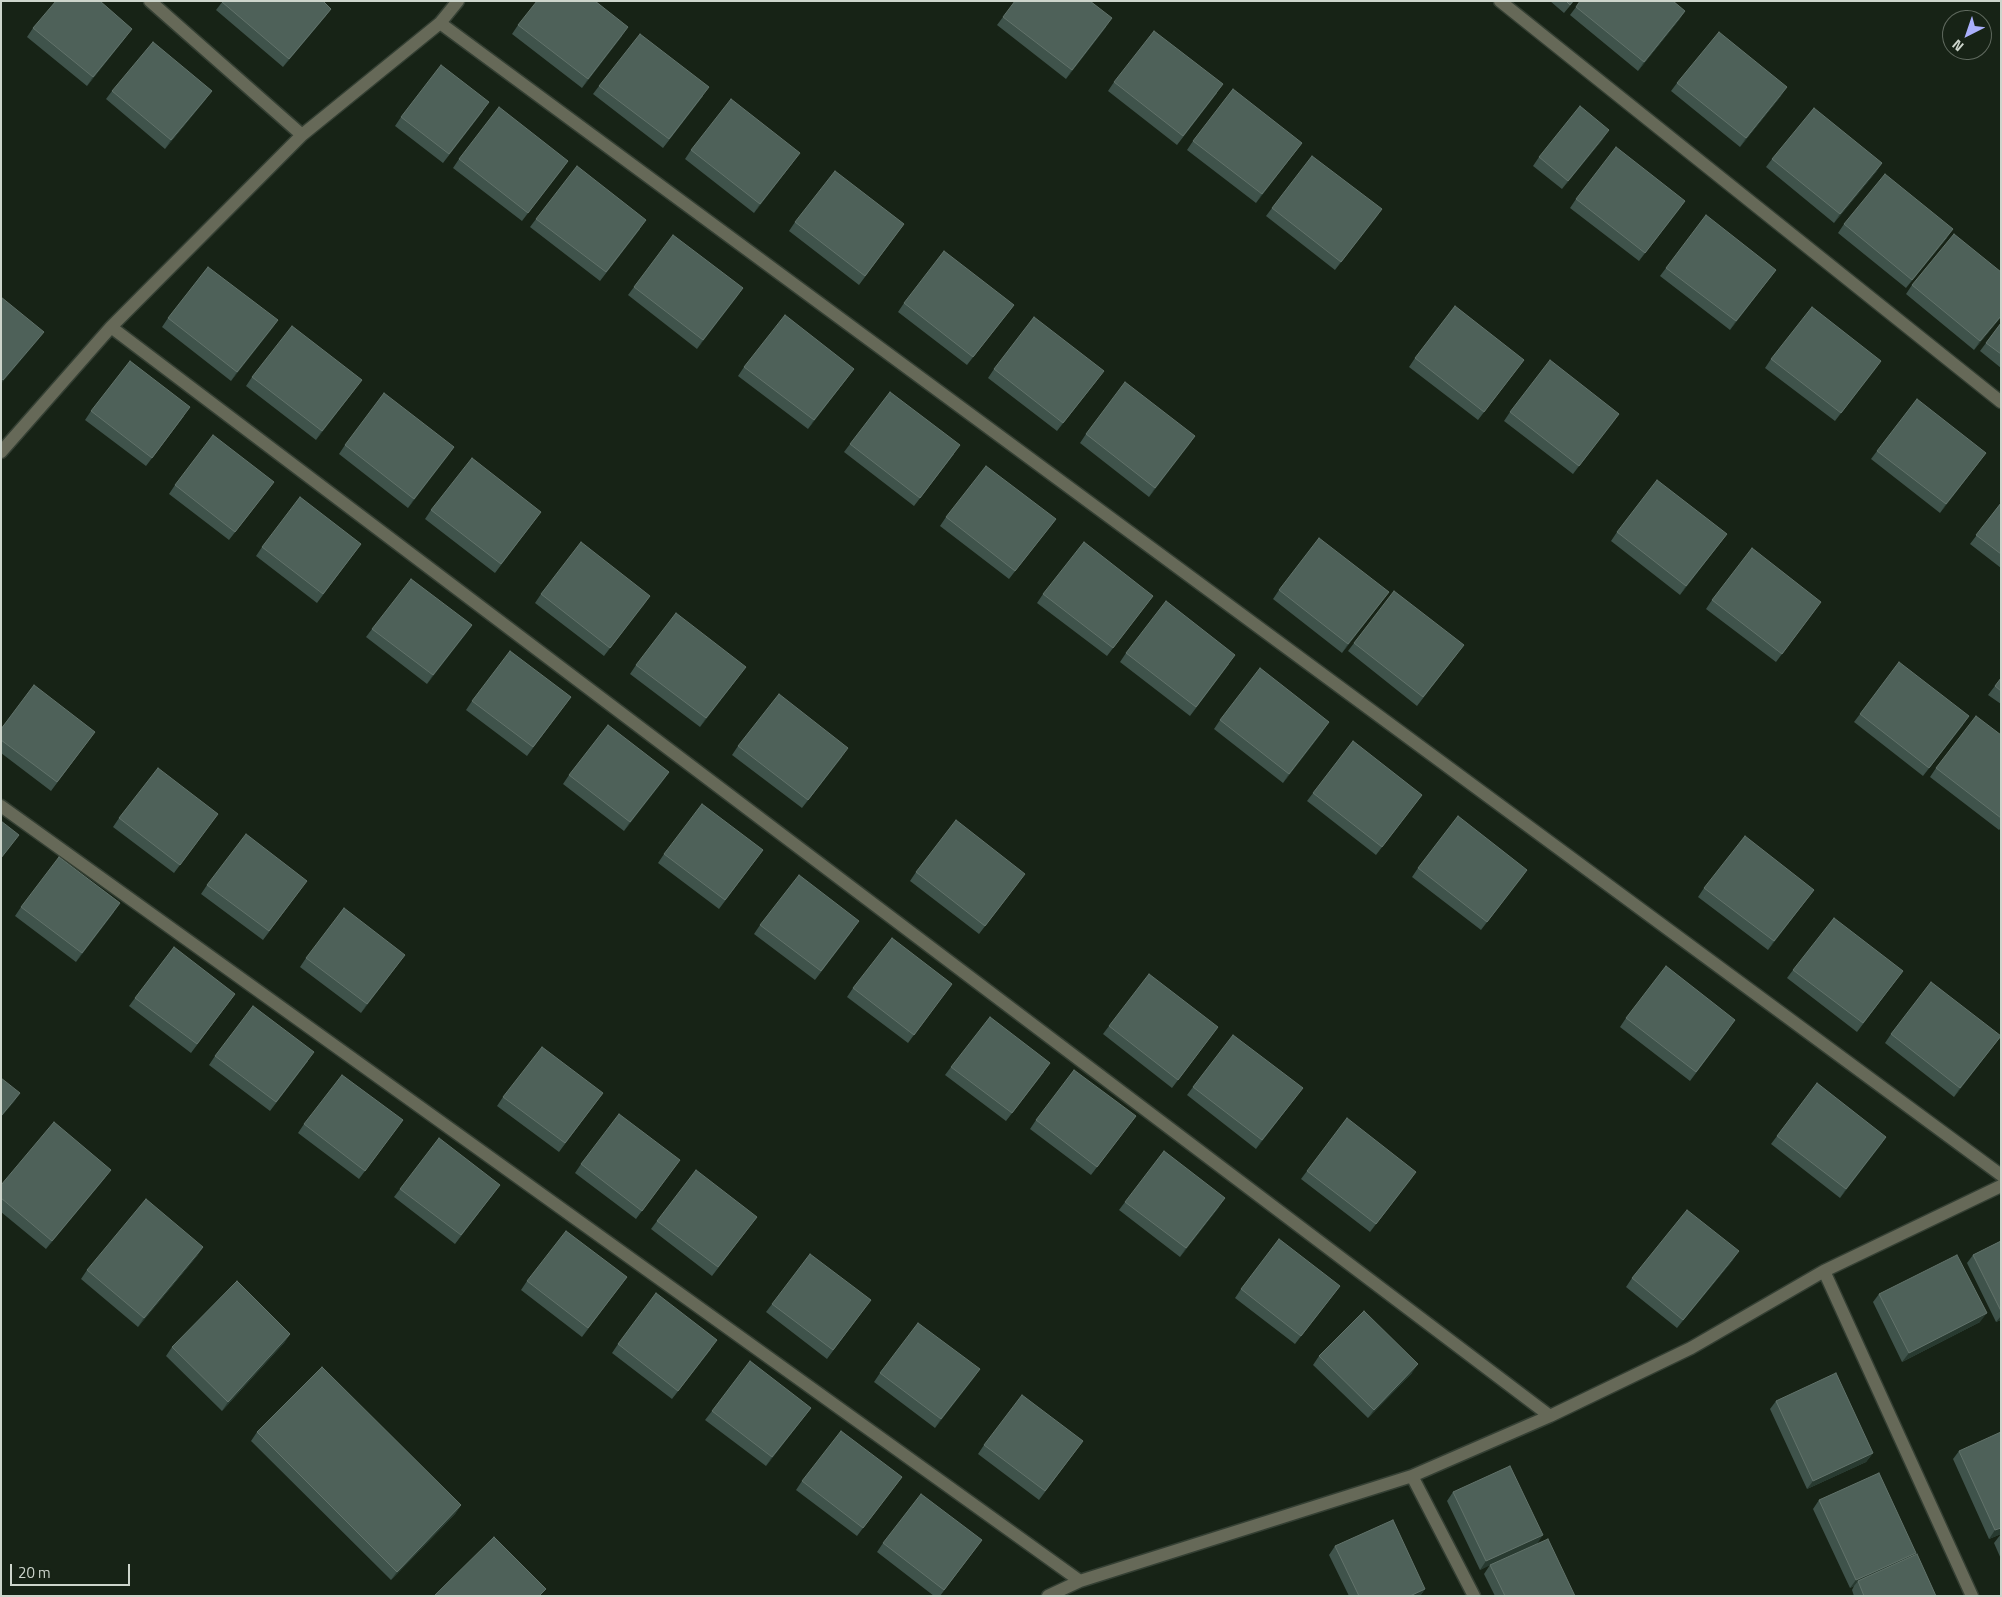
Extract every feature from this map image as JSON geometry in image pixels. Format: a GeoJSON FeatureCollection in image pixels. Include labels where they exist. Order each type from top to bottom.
{"type":"FeatureCollection","features":[{"type":"Feature","properties":{"kind":"street"},"geometry":{"type":"LineString","coordinates":[[150,1],[302,135]]}},
{"type":"Feature","properties":{"kind":"street"},"geometry":{"type":"LineString","coordinates":[[1,452],[111,327],[302,135],[440,23],[458,1]]}},
{"type":"Feature","properties":{"kind":"street"},"geometry":{"type":"LineString","coordinates":[[1500,1],[2001,402]]}},
{"type":"Feature","properties":{"kind":"street"},"geometry":{"type":"LineString","coordinates":[[440,23],[2001,1175]]}},
{"type":"Feature","properties":{"kind":"street"},"geometry":{"type":"LineString","coordinates":[[111,327],[1550,1416]]}},
{"type":"Feature","properties":{"kind":"street"},"geometry":{"type":"LineString","coordinates":[[1,806],[1080,1581]]}},
{"type":"Feature","properties":{"kind":"street"},"geometry":{"type":"LineString","coordinates":[[1048,1596],[1080,1581],[1412,1476],[1550,1416],[1691,1348],[1824,1271],[2001,1186]]}},
{"type":"Feature","properties":{"kind":"street"},"geometry":{"type":"LineString","coordinates":[[1824,1271],[1972,1596]]}},
{"type":"Feature","properties":{"kind":"street"},"geometry":{"type":"LineString","coordinates":[[1412,1476],[1474,1596]]}},
{"type":"Feature","properties":{"kind":"building"},"geometry":{"type":"Polygon","coordinates":[[[56,1],[100,1],[132,29],[93,77],[33,28],[56,1]]]}},
{"type":"Feature","properties":{"kind":"building"},"geometry":{"type":"Polygon","coordinates":[[[223,1],[323,1],[331,9],[289,59],[223,1]]]}},
{"type":"Feature","properties":{"kind":"building"},"geometry":{"type":"Polygon","coordinates":[[[537,1],[595,1],[628,27],[588,79],[518,25],[537,1]]]}},
{"type":"Feature","properties":{"kind":"building"},"geometry":{"type":"Polygon","coordinates":[[[1015,1],[1090,1],[1112,18],[1072,70],[1003,17],[1015,1]]]}},
{"type":"Feature","properties":{"kind":"building"},"geometry":{"type":"Polygon","coordinates":[[[1580,1],[1673,1],[1685,11],[1644,62],[1576,7],[1580,1]]]}},
{"type":"Feature","properties":{"kind":"building"},"geometry":{"type":"Polygon","coordinates":[[[1154,31],[1223,84],[1183,136],[1114,82],[1154,31]]]}},
{"type":"Feature","properties":{"kind":"building"},"geometry":{"type":"Polygon","coordinates":[[[1719,32],[1787,87],[1746,138],[1677,83],[1719,32]]]}},
{"type":"Feature","properties":{"kind":"building"},"geometry":{"type":"Polygon","coordinates":[[[640,34],[709,87],[669,139],[599,86],[640,34]]]}},
{"type":"Feature","properties":{"kind":"building"},"geometry":{"type":"Polygon","coordinates":[[[153,42],[212,91],[171,140],[112,91],[153,42]]]}},
{"type":"Feature","properties":{"kind":"building"},"geometry":{"type":"Polygon","coordinates":[[[441,65],[489,102],[449,154],[401,117],[441,65]]]}},
{"type":"Feature","properties":{"kind":"building"},"geometry":{"type":"Polygon","coordinates":[[[1233,89],[1302,143],[1262,194],[1193,141],[1233,89]]]}},
{"type":"Feature","properties":{"kind":"building"},"geometry":{"type":"Polygon","coordinates":[[[731,99],[800,153],[760,204],[691,150],[731,99]]]}},
{"type":"Feature","properties":{"kind":"building"},"geometry":{"type":"Polygon","coordinates":[[[1580,106],[1609,130],[1568,181],[1539,157],[1580,106]]]}},
{"type":"Feature","properties":{"kind":"building"},"geometry":{"type":"Polygon","coordinates":[[[499,107],[568,161],[528,213],[459,159],[499,107]]]}},
{"type":"Feature","properties":{"kind":"building"},"geometry":{"type":"Polygon","coordinates":[[[1814,108],[1882,163],[1840,214],[1772,159],[1814,108]]]}},
{"type":"Feature","properties":{"kind":"building"},"geometry":{"type":"Polygon","coordinates":[[[1616,147],[1685,201],[1645,253],[1576,199],[1616,147]]]}},
{"type":"Feature","properties":{"kind":"building"},"geometry":{"type":"Polygon","coordinates":[[[1312,156],[1382,209],[1341,262],[1272,208],[1312,156]]]}},
{"type":"Feature","properties":{"kind":"building"},"geometry":{"type":"Polygon","coordinates":[[[577,166],[646,220],[606,272],[536,219],[577,166]]]}},
{"type":"Feature","properties":{"kind":"building"},"geometry":{"type":"Polygon","coordinates":[[[835,171],[904,224],[865,276],[795,222],[835,171]]]}},
{"type":"Feature","properties":{"kind":"building"},"geometry":{"type":"Polygon","coordinates":[[[1885,174],[1953,229],[1912,280],[1844,224],[1885,174]]]}},
{"type":"Feature","properties":{"kind":"building"},"geometry":{"type":"Polygon","coordinates":[[[1706,215],[1776,270],[1736,321],[1666,268],[1706,215]]]}},
{"type":"Feature","properties":{"kind":"building"},"geometry":{"type":"Polygon","coordinates":[[[1954,234],[2001,272],[2001,316],[1980,341],[1912,285],[1954,234]]]}},
{"type":"Feature","properties":{"kind":"building"},"geometry":{"type":"Polygon","coordinates":[[[673,235],[743,288],[703,340],[634,287],[673,235]]]}},
{"type":"Feature","properties":{"kind":"building"},"geometry":{"type":"Polygon","coordinates":[[[944,251],[1014,305],[973,357],[904,303],[944,251]]]}},
{"type":"Feature","properties":{"kind":"building"},"geometry":{"type":"Polygon","coordinates":[[[208,267],[278,320],[237,372],[168,318],[208,267]]]}},
{"type":"Feature","properties":{"kind":"building"},"geometry":{"type":"Polygon","coordinates":[[[1,297],[44,332],[3,380],[1,379],[1,297]]]}},
{"type":"Feature","properties":{"kind":"building"},"geometry":{"type":"Polygon","coordinates":[[[1455,306],[1524,360],[1484,412],[1415,358],[1455,306]]]}},
{"type":"Feature","properties":{"kind":"building"},"geometry":{"type":"Polygon","coordinates":[[[1812,307],[1881,361],[1841,413],[1771,359],[1812,307]]]}},
{"type":"Feature","properties":{"kind":"building"},"geometry":{"type":"Polygon","coordinates":[[[785,315],[854,369],[814,420],[744,367],[785,315]]]}},
{"type":"Feature","properties":{"kind":"building"},"geometry":{"type":"Polygon","coordinates":[[[1034,317],[1104,371],[1063,423],[994,369],[1034,317]]]}},
{"type":"Feature","properties":{"kind":"building"},"geometry":{"type":"Polygon","coordinates":[[[2001,323],[2001,354],[1986,343],[2001,323]]]}},
{"type":"Feature","properties":{"kind":"building"},"geometry":{"type":"Polygon","coordinates":[[[292,326],[362,380],[322,431],[252,377],[292,326]]]}},
{"type":"Feature","properties":{"kind":"building"},"geometry":{"type":"Polygon","coordinates":[[[1550,360],[1619,414],[1579,466],[1510,412],[1550,360]]]}},
{"type":"Feature","properties":{"kind":"building"},"geometry":{"type":"Polygon","coordinates":[[[130,361],[190,407],[152,458],[91,411],[130,361]]]}},
{"type":"Feature","properties":{"kind":"building"},"geometry":{"type":"Polygon","coordinates":[[[1125,382],[1195,436],[1155,488],[1086,434],[1125,382]]]}},
{"type":"Feature","properties":{"kind":"building"},"geometry":{"type":"Polygon","coordinates":[[[890,392],[960,445],[920,498],[850,444],[890,392]]]}},
{"type":"Feature","properties":{"kind":"building"},"geometry":{"type":"Polygon","coordinates":[[[384,393],[454,447],[414,499],[345,445],[384,393]]]}},
{"type":"Feature","properties":{"kind":"building"},"geometry":{"type":"Polygon","coordinates":[[[1917,399],[1986,453],[1946,504],[1877,451],[1917,399]]]}},
{"type":"Feature","properties":{"kind":"building"},"geometry":{"type":"Polygon","coordinates":[[[213,435],[274,482],[235,532],[175,485],[213,435]]]}},
{"type":"Feature","properties":{"kind":"building"},"geometry":{"type":"Polygon","coordinates":[[[472,458],[541,512],[501,564],[431,510],[472,458]]]}},
{"type":"Feature","properties":{"kind":"building"},"geometry":{"type":"Polygon","coordinates":[[[986,466],[1056,519],[1015,571],[946,517],[986,466]]]}},
{"type":"Feature","properties":{"kind":"building"},"geometry":{"type":"Polygon","coordinates":[[[1657,480],[1727,534],[1686,586],[1617,532],[1657,480]]]}},
{"type":"Feature","properties":{"kind":"building"},"geometry":{"type":"Polygon","coordinates":[[[300,497],[361,544],[323,594],[262,547],[300,497]]]}},
{"type":"Feature","properties":{"kind":"building"},"geometry":{"type":"Polygon","coordinates":[[[2001,503],[2001,554],[1976,535],[2001,503]]]}},
{"type":"Feature","properties":{"kind":"building"},"geometry":{"type":"Polygon","coordinates":[[[1319,538],[1389,592],[1348,644],[1279,590],[1319,538]]]}},
{"type":"Feature","properties":{"kind":"building"},"geometry":{"type":"Polygon","coordinates":[[[581,542],[650,596],[610,648],[541,594],[581,542]]]}},
{"type":"Feature","properties":{"kind":"building"},"geometry":{"type":"Polygon","coordinates":[[[1084,542],[1153,596],[1113,648],[1043,594],[1084,542]]]}},
{"type":"Feature","properties":{"kind":"building"},"geometry":{"type":"Polygon","coordinates":[[[1752,548],[1821,602],[1782,654],[1712,600],[1752,548]]]}},
{"type":"Feature","properties":{"kind":"building"},"geometry":{"type":"Polygon","coordinates":[[[411,579],[472,625],[433,675],[372,629],[411,579]]]}},
{"type":"Feature","properties":{"kind":"building"},"geometry":{"type":"Polygon","coordinates":[[[1394,591],[1464,645],[1423,697],[1354,643],[1394,591]]]}},
{"type":"Feature","properties":{"kind":"building"},"geometry":{"type":"Polygon","coordinates":[[[1166,601],[1235,655],[1196,707],[1126,653],[1166,601]]]}},
{"type":"Feature","properties":{"kind":"building"},"geometry":{"type":"Polygon","coordinates":[[[676,613],[746,667],[706,718],[636,665],[676,613]]]}},
{"type":"Feature","properties":{"kind":"building"},"geometry":{"type":"Polygon","coordinates":[[[510,651],[571,697],[533,747],[472,701],[510,651]]]}},
{"type":"Feature","properties":{"kind":"building"},"geometry":{"type":"Polygon","coordinates":[[[1899,662],[1969,716],[1929,768],[1860,714],[1899,662]]]}},
{"type":"Feature","properties":{"kind":"building"},"geometry":{"type":"Polygon","coordinates":[[[1260,668],[1329,722],[1289,774],[1220,720],[1260,668]]]}},
{"type":"Feature","properties":{"kind":"building"},"geometry":{"type":"Polygon","coordinates":[[[2001,678],[2001,691],[1995,686],[2001,678]]]}},
{"type":"Feature","properties":{"kind":"building"},"geometry":{"type":"Polygon","coordinates":[[[34,685],[95,732],[57,782],[1,740],[1,729],[34,685]]]}},
{"type":"Feature","properties":{"kind":"building"},"geometry":{"type":"Polygon","coordinates":[[[779,694],[848,748],[808,800],[738,746],[779,694]]]}},
{"type":"Feature","properties":{"kind":"building"},"geometry":{"type":"Polygon","coordinates":[[[1976,716],[2001,735],[2001,818],[1936,768],[1976,716]]]}},
{"type":"Feature","properties":{"kind":"building"},"geometry":{"type":"Polygon","coordinates":[[[608,725],[669,772],[630,822],[569,775],[608,725]]]}},
{"type":"Feature","properties":{"kind":"building"},"geometry":{"type":"Polygon","coordinates":[[[1353,741],[1422,795],[1382,847],[1313,793],[1353,741]]]}},
{"type":"Feature","properties":{"kind":"building"},"geometry":{"type":"Polygon","coordinates":[[[158,768],[218,814],[180,865],[119,818],[158,768]]]}},
{"type":"Feature","properties":{"kind":"building"},"geometry":{"type":"Polygon","coordinates":[[[702,804],[763,850],[725,900],[664,854],[702,804]]]}},
{"type":"Feature","properties":{"kind":"building"},"geometry":{"type":"Polygon","coordinates":[[[1458,816],[1527,870],[1487,922],[1418,868],[1458,816]]]}},
{"type":"Feature","properties":{"kind":"building"},"geometry":{"type":"Polygon","coordinates":[[[956,820],[1025,874],[985,926],[916,872],[956,820]]]}},
{"type":"Feature","properties":{"kind":"building"},"geometry":{"type":"Polygon","coordinates":[[[1,821],[19,835],[1,858],[1,821]]]}},
{"type":"Feature","properties":{"kind":"building"},"geometry":{"type":"Polygon","coordinates":[[[246,834],[307,881],[269,931],[207,885],[246,834]]]}},
{"type":"Feature","properties":{"kind":"building"},"geometry":{"type":"Polygon","coordinates":[[[1745,836],[1814,890],[1774,941],[1704,888],[1745,836]]]}},
{"type":"Feature","properties":{"kind":"building"},"geometry":{"type":"Polygon","coordinates":[[[59,857],[120,903],[82,953],[21,907],[59,857]]]}},
{"type":"Feature","properties":{"kind":"building"},"geometry":{"type":"Polygon","coordinates":[[[799,875],[859,921],[821,971],[760,925],[799,875]]]}},
{"type":"Feature","properties":{"kind":"building"},"geometry":{"type":"Polygon","coordinates":[[[344,908],[405,955],[367,1004],[306,958],[344,908]]]}},
{"type":"Feature","properties":{"kind":"building"},"geometry":{"type":"Polygon","coordinates":[[[1834,918],[1903,971],[1863,1023],[1793,970],[1834,918]]]}},
{"type":"Feature","properties":{"kind":"building"},"geometry":{"type":"Polygon","coordinates":[[[892,938],[952,984],[914,1035],[853,988],[892,938]]]}},
{"type":"Feature","properties":{"kind":"building"},"geometry":{"type":"Polygon","coordinates":[[[174,947],[235,994],[197,1044],[135,998],[174,947]]]}},
{"type":"Feature","properties":{"kind":"building"},"geometry":{"type":"Polygon","coordinates":[[[1666,966],[1735,1020],[1696,1072],[1626,1018],[1666,966]]]}},
{"type":"Feature","properties":{"kind":"building"},"geometry":{"type":"Polygon","coordinates":[[[1149,974],[1218,1027],[1178,1080],[1109,1026],[1149,974]]]}},
{"type":"Feature","properties":{"kind":"building"},"geometry":{"type":"Polygon","coordinates":[[[1931,982],[2001,1036],[1960,1088],[1891,1034],[1931,982]]]}},
{"type":"Feature","properties":{"kind":"building"},"geometry":{"type":"Polygon","coordinates":[[[253,1006],[314,1052],[276,1102],[215,1056],[253,1006]]]}},
{"type":"Feature","properties":{"kind":"building"},"geometry":{"type":"Polygon","coordinates":[[[990,1017],[1050,1063],[1012,1113],[951,1067],[990,1017]]]}},
{"type":"Feature","properties":{"kind":"building"},"geometry":{"type":"Polygon","coordinates":[[[1233,1035],[1303,1088],[1262,1140],[1193,1087],[1233,1035]]]}},
{"type":"Feature","properties":{"kind":"building"},"geometry":{"type":"Polygon","coordinates":[[[542,1047],[603,1093],[565,1143],[503,1097],[542,1047]]]}},
{"type":"Feature","properties":{"kind":"building"},"geometry":{"type":"Polygon","coordinates":[[[1074,1070],[1136,1116],[1097,1167],[1036,1120],[1074,1070]]]}},
{"type":"Feature","properties":{"kind":"building"},"geometry":{"type":"Polygon","coordinates":[[[342,1075],[403,1120],[365,1171],[304,1124],[342,1075]]]}},
{"type":"Feature","properties":{"kind":"building"},"geometry":{"type":"Polygon","coordinates":[[[1,1078],[20,1093],[1,1116],[1,1078]]]}},
{"type":"Feature","properties":{"kind":"building"},"geometry":{"type":"Polygon","coordinates":[[[1817,1083],[1886,1137],[1846,1189],[1777,1136],[1817,1083]]]}},
{"type":"Feature","properties":{"kind":"building"},"geometry":{"type":"Polygon","coordinates":[[[619,1114],[680,1160],[642,1211],[581,1164],[619,1114]]]}},
{"type":"Feature","properties":{"kind":"building"},"geometry":{"type":"Polygon","coordinates":[[[1347,1118],[1416,1172],[1376,1224],[1307,1171],[1347,1118]]]}},
{"type":"Feature","properties":{"kind":"building"},"geometry":{"type":"Polygon","coordinates":[[[54,1122],[111,1170],[52,1241],[1,1198],[1,1185],[54,1122]]]}},
{"type":"Feature","properties":{"kind":"building"},"geometry":{"type":"Polygon","coordinates":[[[439,1138],[500,1185],[461,1235],[400,1189],[439,1138]]]}},
{"type":"Feature","properties":{"kind":"building"},"geometry":{"type":"Polygon","coordinates":[[[1164,1151],[1225,1198],[1186,1248],[1125,1202],[1164,1151]]]}},
{"type":"Feature","properties":{"kind":"building"},"geometry":{"type":"Polygon","coordinates":[[[696,1170],[757,1217],[718,1267],[657,1221],[696,1170]]]}},
{"type":"Feature","properties":{"kind":"building"},"geometry":{"type":"Polygon","coordinates":[[[146,1199],[203,1247],[144,1318],[87,1270],[146,1199]]]}},
{"type":"Feature","properties":{"kind":"building"},"geometry":{"type":"Polygon","coordinates":[[[1687,1210],[1739,1251],[1683,1320],[1632,1278],[1687,1210]]]}},
{"type":"Feature","properties":{"kind":"building"},"geometry":{"type":"Polygon","coordinates":[[[566,1231],[627,1277],[588,1328],[527,1281],[566,1231]]]}},
{"type":"Feature","properties":{"kind":"building"},"geometry":{"type":"Polygon","coordinates":[[[1279,1239],[1340,1286],[1301,1336],[1241,1289],[1279,1239]]]}},
{"type":"Feature","properties":{"kind":"building"},"geometry":{"type":"Polygon","coordinates":[[[2001,1241],[2001,1311],[1973,1255],[2001,1241]]]}},
{"type":"Feature","properties":{"kind":"building"},"geometry":{"type":"Polygon","coordinates":[[[810,1254],[871,1300],[833,1350],[772,1304],[810,1254]]]}},
{"type":"Feature","properties":{"kind":"building"},"geometry":{"type":"Polygon","coordinates":[[[1957,1255],[1987,1313],[1909,1353],[1879,1294],[1957,1255]]]}},
{"type":"Feature","properties":{"kind":"building"},"geometry":{"type":"Polygon","coordinates":[[[237,1281],[290,1334],[228,1402],[172,1347],[237,1281]]]}},
{"type":"Feature","properties":{"kind":"building"},"geometry":{"type":"Polygon","coordinates":[[[656,1293],[717,1340],[678,1391],[618,1344],[656,1293]]]}},
{"type":"Feature","properties":{"kind":"building"},"geometry":{"type":"Polygon","coordinates":[[[1364,1311],[1418,1364],[1374,1410],[1319,1356],[1364,1311]]]}},
{"type":"Feature","properties":{"kind":"building"},"geometry":{"type":"Polygon","coordinates":[[[918,1323],[980,1369],[941,1419],[880,1373],[918,1323]]]}},
{"type":"Feature","properties":{"kind":"building"},"geometry":{"type":"Polygon","coordinates":[[[750,1361],[811,1408],[772,1457],[712,1411],[750,1361]]]}},
{"type":"Feature","properties":{"kind":"building"},"geometry":{"type":"Polygon","coordinates":[[[322,1367],[461,1505],[397,1572],[257,1432],[322,1367]]]}},
{"type":"Feature","properties":{"kind":"building"},"geometry":{"type":"Polygon","coordinates":[[[1836,1373],[1873,1453],[1813,1481],[1776,1401],[1836,1373]]]}},
{"type":"Feature","properties":{"kind":"building"},"geometry":{"type":"Polygon","coordinates":[[[1022,1395],[1083,1441],[1045,1491],[984,1445],[1022,1395]]]}},
{"type":"Feature","properties":{"kind":"building"},"geometry":{"type":"Polygon","coordinates":[[[841,1431],[902,1477],[863,1528],[802,1481],[841,1431]]]}},
{"type":"Feature","properties":{"kind":"building"},"geometry":{"type":"Polygon","coordinates":[[[2001,1432],[2001,1528],[1995,1530],[1959,1451],[2001,1432]]]}},
{"type":"Feature","properties":{"kind":"building"},"geometry":{"type":"Polygon","coordinates":[[[1510,1466],[1543,1535],[1486,1561],[1453,1492],[1510,1466]]]}},
{"type":"Feature","properties":{"kind":"building"},"geometry":{"type":"Polygon","coordinates":[[[1879,1473],[1916,1553],[1856,1580],[1819,1500],[1879,1473]]]}},
{"type":"Feature","properties":{"kind":"building"},"geometry":{"type":"Polygon","coordinates":[[[921,1494],[982,1540],[944,1590],[883,1543],[921,1494]]]}},
{"type":"Feature","properties":{"kind":"building"},"geometry":{"type":"Polygon","coordinates":[[[1393,1520],[1425,1589],[1410,1596],[1359,1596],[1335,1546],[1393,1520]]]}},
{"type":"Feature","properties":{"kind":"building"},"geometry":{"type":"Polygon","coordinates":[[[494,1537],[546,1589],[539,1596],[434,1596],[494,1537]]]}},
{"type":"Feature","properties":{"kind":"building"},"geometry":{"type":"Polygon","coordinates":[[[1548,1539],[1575,1596],[1505,1596],[1490,1565],[1548,1539]]]}},
{"type":"Feature","properties":{"kind":"building"},"geometry":{"type":"Polygon","coordinates":[[[1917,1554],[1936,1596],[1864,1596],[1858,1581],[1917,1554]]]}}]}
